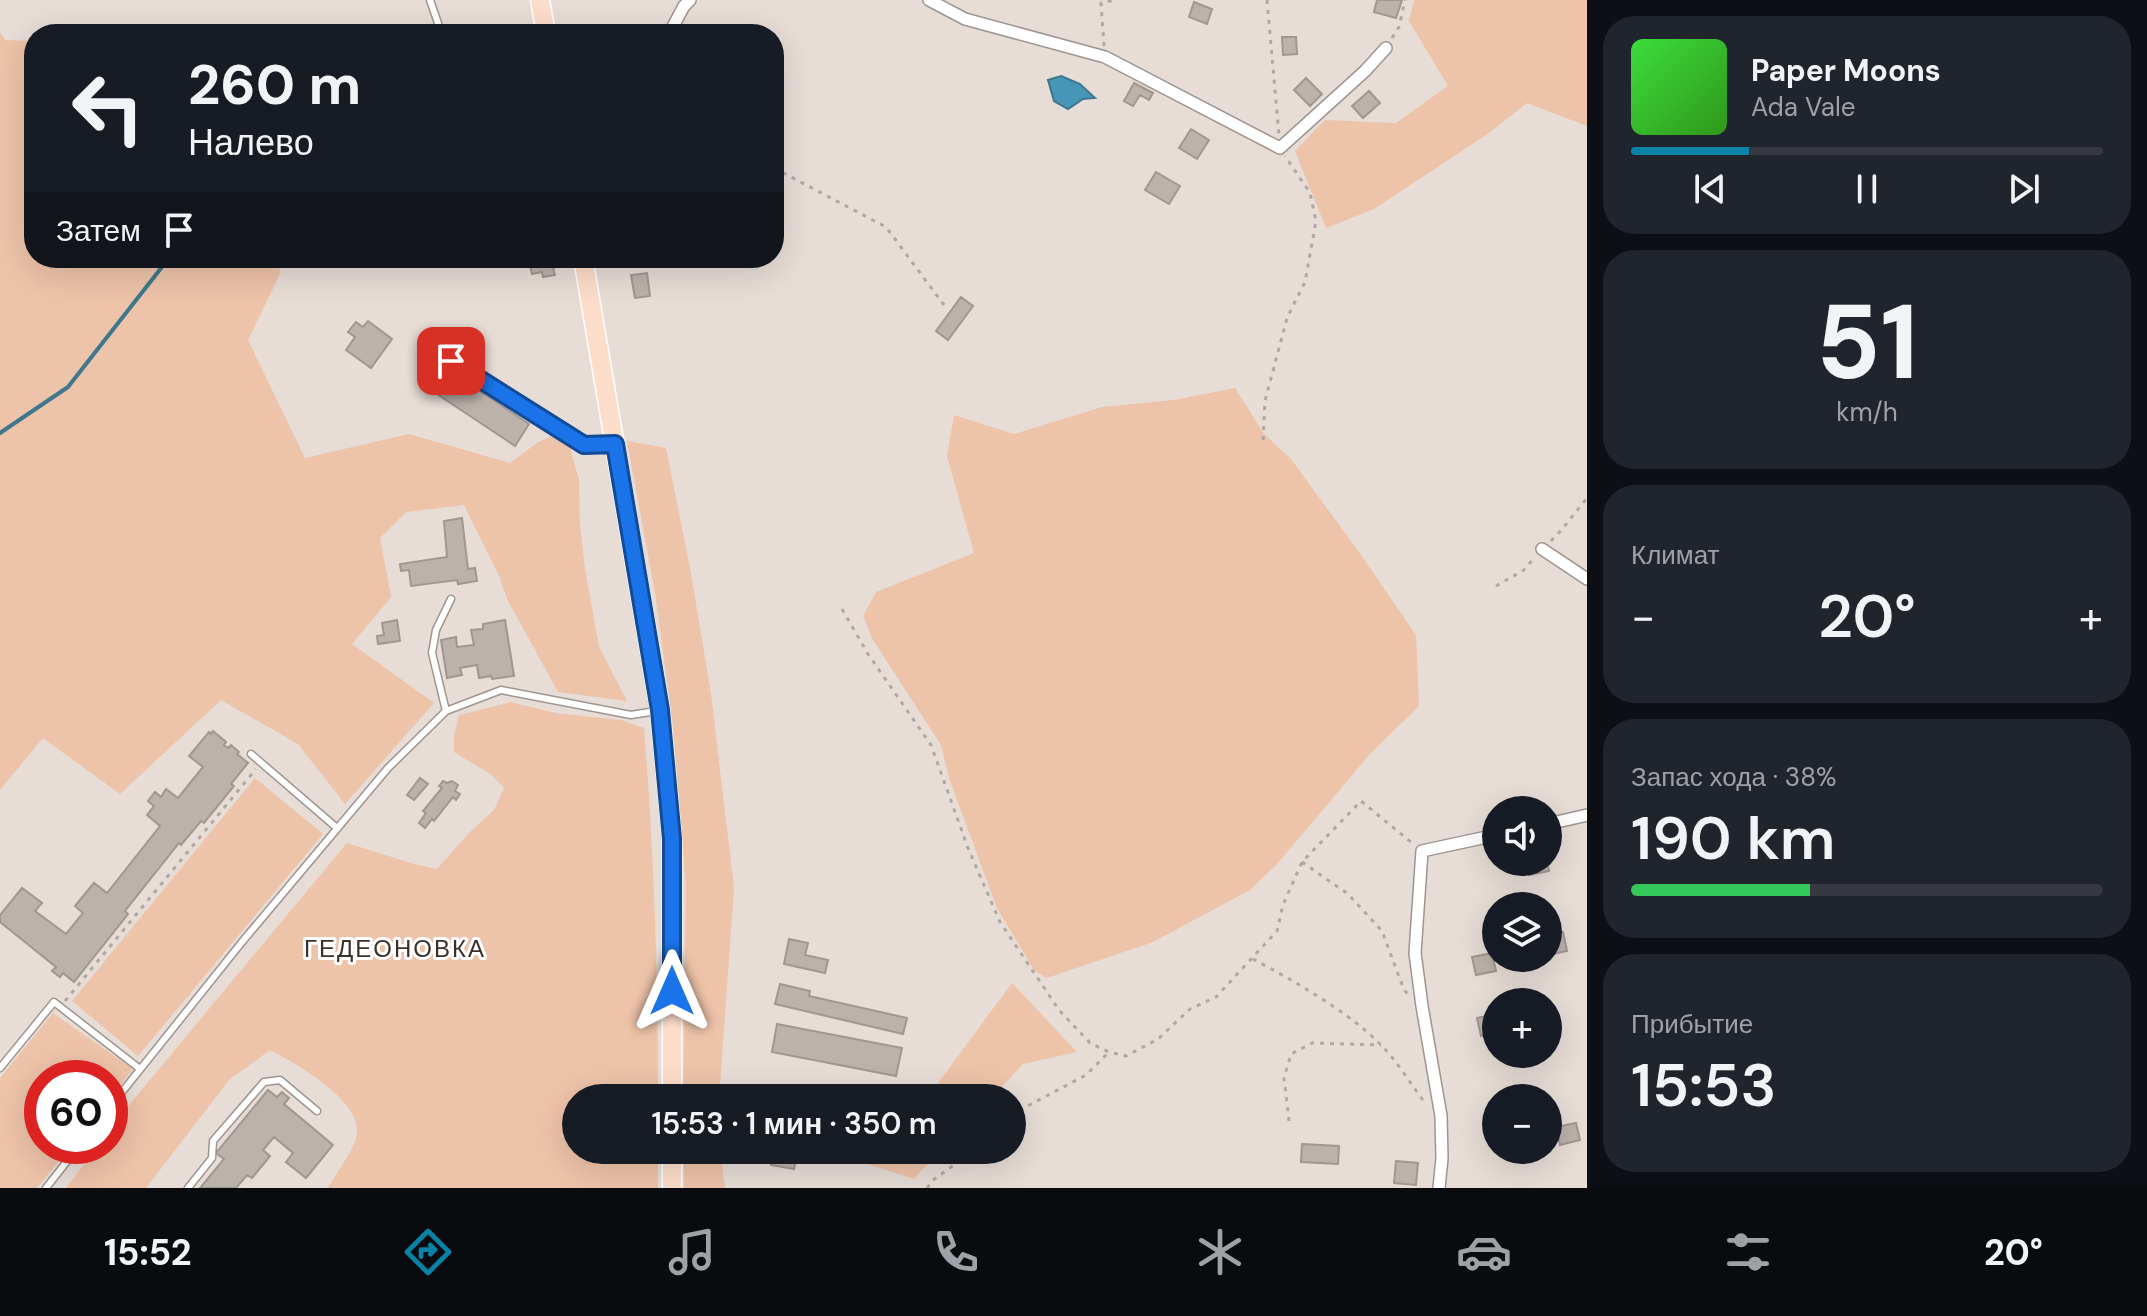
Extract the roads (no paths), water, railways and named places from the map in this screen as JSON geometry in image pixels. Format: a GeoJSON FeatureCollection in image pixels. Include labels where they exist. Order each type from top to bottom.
{"type":"FeatureCollection","features":[{"type":"Feature","properties":{"kind":"main road"},"geometry":{"type":"LineString","coordinates":[[540,0],[544,24]]}},
{"type":"Feature","properties":{"kind":"main road"},"geometry":{"type":"LineString","coordinates":[[585,268],[660,710],[672,839],[672,1084]]}},
{"type":"Feature","properties":{"kind":"main road"},"geometry":{"type":"LineString","coordinates":[[672,1164],[672,1188]]}},
{"type":"Feature","properties":{"kind":"street"},"geometry":{"type":"LineString","coordinates":[[674,24],[690,0]]}},
{"type":"Feature","properties":{"kind":"street"},"geometry":{"type":"LineString","coordinates":[[929,0],[965,19],[1105,57],[1280,148],[1386,48]]}},
{"type":"Feature","properties":{"kind":"street"},"geometry":{"type":"LineString","coordinates":[[1542,549],[1587,579]]}},
{"type":"Feature","properties":{"kind":"street"},"geometry":{"type":"LineString","coordinates":[[1562,821],[1587,815]]}},
{"type":"Feature","properties":{"kind":"street"},"geometry":{"type":"LineString","coordinates":[[1439,1188],[1441,1116],[1415,953],[1422,851],[1482,838]]}},
{"type":"Feature","properties":{"kind":"lane"},"geometry":{"type":"LineString","coordinates":[[430,0],[438,24]]}},
{"type":"Feature","properties":{"kind":"lane"},"geometry":{"type":"LineString","coordinates":[[451,361],[584,445],[615,444]]}},
{"type":"Feature","properties":{"kind":"lane"},"geometry":{"type":"LineString","coordinates":[[446,711],[432,653],[436,630],[451,599]]}},
{"type":"Feature","properties":{"kind":"lane"},"geometry":{"type":"LineString","coordinates":[[128,1084],[388,768],[446,711],[501,690],[631,715],[660,710]]}},
{"type":"Feature","properties":{"kind":"lane"},"geometry":{"type":"LineString","coordinates":[[251,754],[337,828]]}},
{"type":"Feature","properties":{"kind":"lane"},"geometry":{"type":"LineString","coordinates":[[0,1068],[54,1002],[140,1069]]}},
{"type":"Feature","properties":{"kind":"lane"},"geometry":{"type":"LineString","coordinates":[[188,1188],[212,1158],[213,1141],[264,1082],[280,1080],[317,1111]]}},
{"type":"Feature","properties":{"kind":"lane"},"geometry":{"type":"LineString","coordinates":[[46,1188],[65,1164]]}},
{"type":"Feature","properties":{"kind":"water"},"geometry":{"type":"Polygon","coordinates":[[[1061,76],[1080,84],[1095,98],[1083,99],[1068,109],[1054,101],[1048,80],[1061,76]]]}},
{"type":"Feature","properties":{"kind":"waterway"},"geometry":{"type":"LineString","coordinates":[[0,433],[68,387],[161,268]]}},
{"type":"Feature","properties":{"kind":"district","name":"ГЕДЕОНОВКА"},"geometry":{"type":"Point","coordinates":[395,949]}}]}
